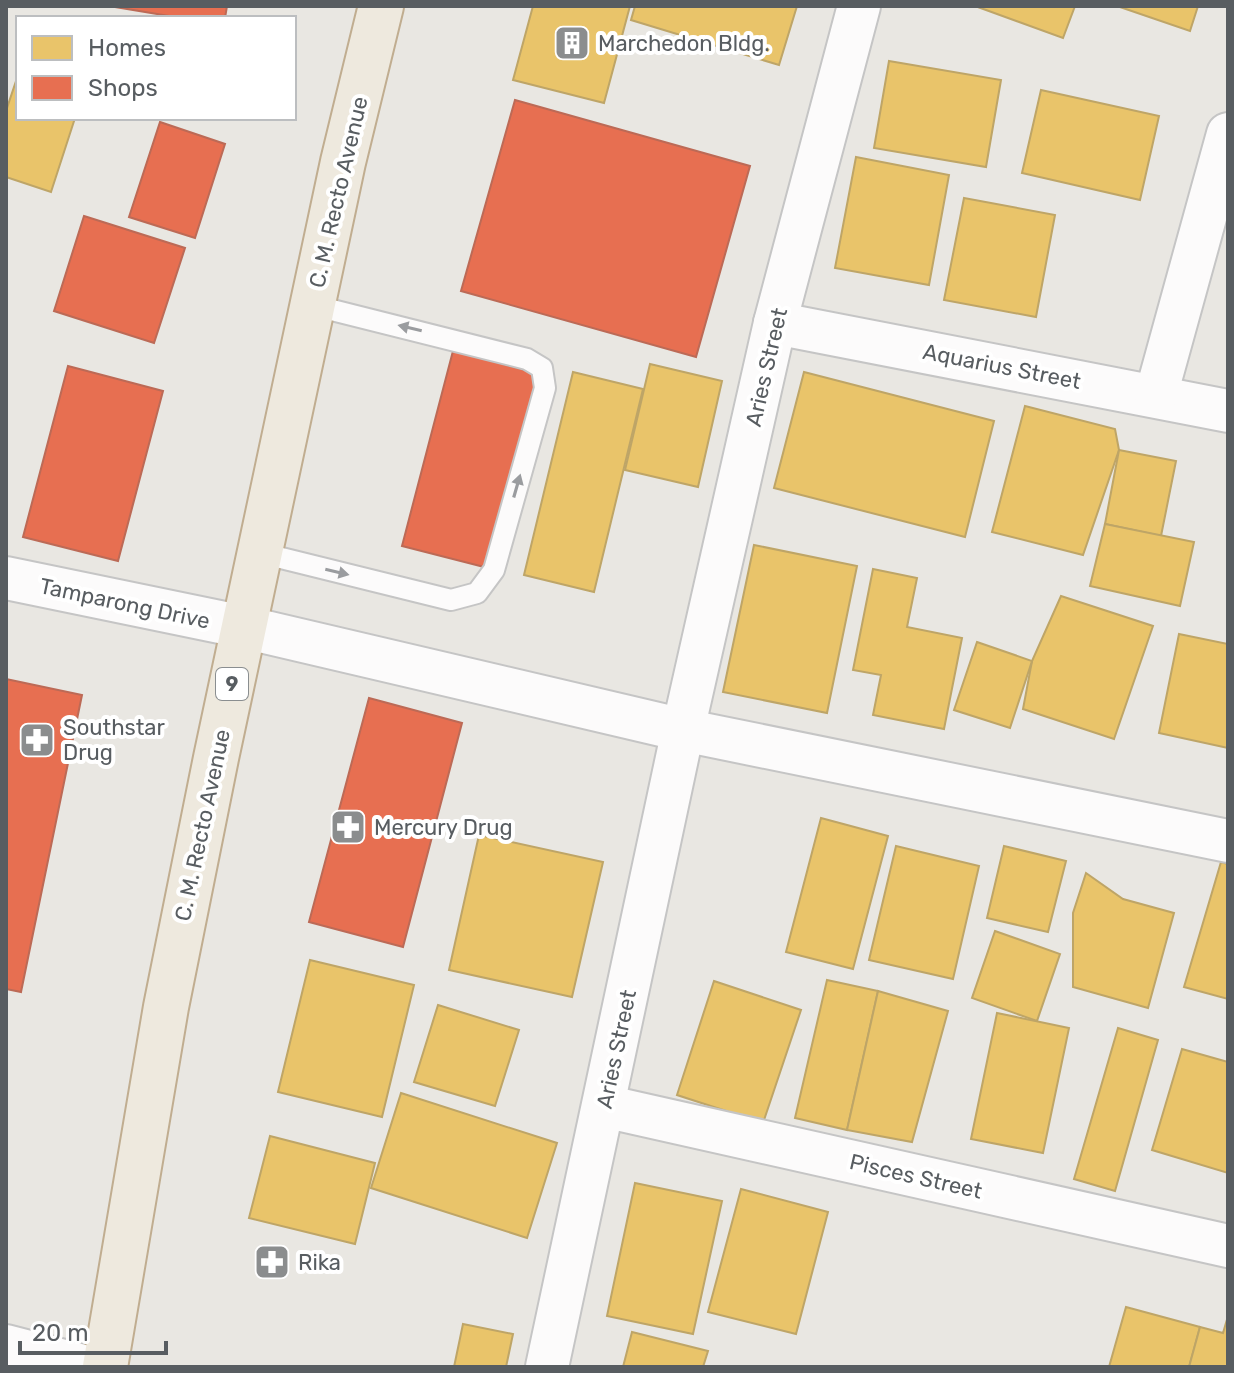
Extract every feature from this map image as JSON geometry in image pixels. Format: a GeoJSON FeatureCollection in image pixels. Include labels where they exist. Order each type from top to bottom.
{"type":"FeatureCollection","features":[{"type":"Feature","properties":{"kind":"highway","name":"C. M. Recto Avenue"},"geometry":{"type":"LineString","coordinates":[[105,1367],[166,1007],[312,305],[381,6]]}},
{"type":"Feature","properties":{"kind":"street","name":"Aries Street"},"geometry":{"type":"LineString","coordinates":[[547,1367],[683,730],[775,323],[859,6]]}},
{"type":"Feature","properties":{"kind":"street"},"geometry":{"type":"LineString","coordinates":[[1156,395],[1228,134]]}},
{"type":"Feature","properties":{"kind":"street","name":"Aquarius Street"},"geometry":{"type":"LineString","coordinates":[[775,323],[1228,411]]}},
{"type":"Feature","properties":{"kind":"street","name":"Tamparong Drive"},"geometry":{"type":"LineString","coordinates":[[6,578],[244,627]]}},
{"type":"Feature","properties":{"kind":"street"},"geometry":{"type":"LineString","coordinates":[[244,627],[683,730],[1228,841]]}},
{"type":"Feature","properties":{"kind":"street","name":"Pisces Street"},"geometry":{"type":"LineString","coordinates":[[604,1106],[1228,1246]]}},
{"type":"Feature","properties":{"kind":"street"},"geometry":{"type":"LineString","coordinates":[[6,1346],[87,1367]]}},
{"type":"Feature","properties":{"kind":"lane"},"geometry":{"type":"LineString","coordinates":[[261,553],[451,600],[477,593],[494,570],[545,388],[542,368],[527,359],[448,336],[312,305]]}},
{"type":"Feature","properties":{"kind":"building: Homes","name":"Marchedon Bldg."},"geometry":{"type":"Polygon","coordinates":[[[533,6],[630,6],[604,103],[513,80],[533,6]]]}},
{"type":"Feature","properties":{"kind":"building: Homes"},"geometry":{"type":"Polygon","coordinates":[[[635,6],[797,6],[779,65],[631,20],[635,6]]]}},
{"type":"Feature","properties":{"kind":"building: Homes"},"geometry":{"type":"Polygon","coordinates":[[[975,6],[1075,6],[1063,38],[975,6]]]}},
{"type":"Feature","properties":{"kind":"building: Homes"},"geometry":{"type":"Polygon","coordinates":[[[1117,6],[1198,6],[1190,31],[1117,6]]]}},
{"type":"Feature","properties":{"kind":"building: Homes"},"geometry":{"type":"Polygon","coordinates":[[[889,61],[1001,80],[986,167],[874,148],[889,61]]]}},
{"type":"Feature","properties":{"kind":"building: Homes"},"geometry":{"type":"Polygon","coordinates":[[[16,81],[16,120],[74,120],[51,192],[6,177],[6,111],[16,81]]]}},
{"type":"Feature","properties":{"kind":"building: Homes"},"geometry":{"type":"Polygon","coordinates":[[[1041,90],[1159,116],[1140,200],[1022,173],[1041,90]]]}},
{"type":"Feature","properties":{"kind":"building: Homes"},"geometry":{"type":"Polygon","coordinates":[[[856,157],[949,175],[929,285],[835,268],[856,157]]]}},
{"type":"Feature","properties":{"kind":"building: Homes"},"geometry":{"type":"Polygon","coordinates":[[[964,198],[1055,215],[1036,317],[944,300],[964,198]]]}},
{"type":"Feature","properties":{"kind":"building: Homes"},"geometry":{"type":"Polygon","coordinates":[[[650,364],[722,381],[698,487],[625,470],[650,364]]]}},
{"type":"Feature","properties":{"kind":"building: Homes"},"geometry":{"type":"Polygon","coordinates":[[[573,372],[643,389],[594,592],[524,575],[573,372]]]}},
{"type":"Feature","properties":{"kind":"building: Homes"},"geometry":{"type":"Polygon","coordinates":[[[804,372],[994,421],[965,537],[774,488],[804,372]]]}},
{"type":"Feature","properties":{"kind":"building: Homes"},"geometry":{"type":"Polygon","coordinates":[[[1025,406],[1115,429],[1119,450],[1083,555],[992,532],[1025,406]]]}},
{"type":"Feature","properties":{"kind":"building: Homes"},"geometry":{"type":"Polygon","coordinates":[[[1119,450],[1176,461],[1161,536],[1105,524],[1119,450]]]}},
{"type":"Feature","properties":{"kind":"building: Homes"},"geometry":{"type":"Polygon","coordinates":[[[1105,524],[1194,542],[1180,606],[1090,586],[1105,524]]]}},
{"type":"Feature","properties":{"kind":"building: Homes"},"geometry":{"type":"Polygon","coordinates":[[[754,545],[857,566],[827,713],[723,692],[754,545]]]}},
{"type":"Feature","properties":{"kind":"building: Homes"},"geometry":{"type":"Polygon","coordinates":[[[873,569],[917,578],[907,627],[962,638],[944,729],[873,715],[881,675],[853,670],[873,569]]]}},
{"type":"Feature","properties":{"kind":"building: Homes"},"geometry":{"type":"Polygon","coordinates":[[[1061,596],[1153,626],[1114,739],[1023,709],[1032,661],[1061,596]]]}},
{"type":"Feature","properties":{"kind":"building: Homes"},"geometry":{"type":"Polygon","coordinates":[[[1179,634],[1228,644],[1228,748],[1159,733],[1179,634]]]}},
{"type":"Feature","properties":{"kind":"building: Homes"},"geometry":{"type":"Polygon","coordinates":[[[977,642],[1032,661],[1010,728],[954,710],[977,642]]]}},
{"type":"Feature","properties":{"kind":"building: Homes"},"geometry":{"type":"Polygon","coordinates":[[[821,818],[888,836],[853,969],[786,952],[821,818]]]}},
{"type":"Feature","properties":{"kind":"building: Homes"},"geometry":{"type":"Polygon","coordinates":[[[479,835],[603,862],[572,997],[449,970],[479,835]]]}},
{"type":"Feature","properties":{"kind":"building: Homes"},"geometry":{"type":"Polygon","coordinates":[[[896,846],[979,866],[953,979],[869,960],[896,846]]]}},
{"type":"Feature","properties":{"kind":"building: Homes"},"geometry":{"type":"Polygon","coordinates":[[[1004,846],[1066,861],[1048,932],[987,918],[1004,846]]]}},
{"type":"Feature","properties":{"kind":"building: Homes"},"geometry":{"type":"Polygon","coordinates":[[[1221,862],[1228,864],[1228,999],[1184,987],[1221,862]]]}},
{"type":"Feature","properties":{"kind":"building: Homes"},"geometry":{"type":"Polygon","coordinates":[[[1086,873],[1123,899],[1174,913],[1148,1008],[1073,987],[1073,913],[1086,873]]]}},
{"type":"Feature","properties":{"kind":"building: Homes"},"geometry":{"type":"Polygon","coordinates":[[[995,931],[1060,954],[1037,1021],[972,998],[995,931]]]}},
{"type":"Feature","properties":{"kind":"building: Homes"},"geometry":{"type":"Polygon","coordinates":[[[310,960],[414,985],[382,1117],[278,1092],[310,960]]]}},
{"type":"Feature","properties":{"kind":"building: Homes"},"geometry":{"type":"Polygon","coordinates":[[[827,980],[878,991],[847,1130],[795,1118],[827,980]]]}},
{"type":"Feature","properties":{"kind":"building: Homes"},"geometry":{"type":"Polygon","coordinates":[[[714,981],[801,1010],[763,1123],[677,1095],[714,981]]]}},
{"type":"Feature","properties":{"kind":"building: Homes"},"geometry":{"type":"Polygon","coordinates":[[[878,991],[948,1011],[912,1142],[847,1130],[878,991]]]}},
{"type":"Feature","properties":{"kind":"building: Homes"},"geometry":{"type":"Polygon","coordinates":[[[438,1005],[519,1030],[495,1106],[414,1082],[438,1005]]]}},
{"type":"Feature","properties":{"kind":"building: Homes"},"geometry":{"type":"Polygon","coordinates":[[[997,1013],[1069,1028],[1043,1153],[971,1139],[997,1013]]]}},
{"type":"Feature","properties":{"kind":"building: Homes"},"geometry":{"type":"Polygon","coordinates":[[[1118,1028],[1158,1040],[1115,1191],[1074,1179],[1118,1028]]]}},
{"type":"Feature","properties":{"kind":"building: Homes"},"geometry":{"type":"Polygon","coordinates":[[[1182,1049],[1228,1062],[1228,1173],[1152,1150],[1182,1049]]]}},
{"type":"Feature","properties":{"kind":"building: Homes"},"geometry":{"type":"Polygon","coordinates":[[[401,1093],[557,1143],[527,1238],[371,1188],[401,1093]]]}},
{"type":"Feature","properties":{"kind":"building: Homes"},"geometry":{"type":"Polygon","coordinates":[[[270,1136],[375,1163],[355,1244],[249,1218],[270,1136]]]}},
{"type":"Feature","properties":{"kind":"building: Homes"},"geometry":{"type":"Polygon","coordinates":[[[635,1183],[722,1201],[693,1334],[607,1316],[635,1183]]]}},
{"type":"Feature","properties":{"kind":"building: Homes"},"geometry":{"type":"Polygon","coordinates":[[[741,1189],[828,1212],[796,1334],[708,1312],[741,1189]]]}},
{"type":"Feature","properties":{"kind":"building: Homes"},"geometry":{"type":"Polygon","coordinates":[[[1126,1307],[1200,1327],[1189,1367],[1109,1367],[1126,1307]]]}},
{"type":"Feature","properties":{"kind":"building: Homes"},"geometry":{"type":"Polygon","coordinates":[[[1228,1316],[1228,1367],[1189,1367],[1200,1327],[1223,1333],[1228,1316]]]}},
{"type":"Feature","properties":{"kind":"building: Homes"},"geometry":{"type":"Polygon","coordinates":[[[463,1324],[513,1334],[506,1367],[454,1367],[463,1324]]]}},
{"type":"Feature","properties":{"kind":"building: Homes"},"geometry":{"type":"Polygon","coordinates":[[[632,1332],[708,1351],[703,1367],[623,1367],[632,1332]]]}},
{"type":"Feature","properties":{"kind":"building: Shops"},"geometry":{"type":"Polygon","coordinates":[[[109,6],[227,6],[225,16],[169,16],[109,6]]]}},
{"type":"Feature","properties":{"kind":"building: Shops"},"geometry":{"type":"Polygon","coordinates":[[[515,100],[750,166],[696,357],[461,291],[515,100]]]}},
{"type":"Feature","properties":{"kind":"building: Shops"},"geometry":{"type":"Polygon","coordinates":[[[160,122],[225,144],[195,238],[129,217],[160,122]]]}},
{"type":"Feature","properties":{"kind":"building: Shops"},"geometry":{"type":"Polygon","coordinates":[[[84,216],[185,248],[154,343],[54,311],[84,216]]]}},
{"type":"Feature","properties":{"kind":"building: Shops"},"geometry":{"type":"Polygon","coordinates":[[[453,351],[540,374],[488,568],[402,546],[453,351]]]}},
{"type":"Feature","properties":{"kind":"building: Shops"},"geometry":{"type":"Polygon","coordinates":[[[68,366],[163,391],[118,561],[23,537],[68,366]]]}},
{"type":"Feature","properties":{"kind":"building: Shops"},"geometry":{"type":"Polygon","coordinates":[[[6,679],[82,695],[21,992],[6,989],[6,679]]]}},
{"type":"Feature","properties":{"kind":"building: Shops"},"geometry":{"type":"Polygon","coordinates":[[[369,698],[462,723],[403,947],[309,922],[369,698]]]}},
{"type":"Feature","properties":{"kind":"place","name":"Marchedon Bldg."},"geometry":{"type":"Point","coordinates":[572,43]}},
{"type":"Feature","properties":{"kind":"place","name":"Southstar Drug"},"geometry":{"type":"Point","coordinates":[37,740]}},
{"type":"Feature","properties":{"kind":"place","name":"Mercury Drug"},"geometry":{"type":"Point","coordinates":[348,827]}},
{"type":"Feature","properties":{"kind":"place","name":"Rika"},"geometry":{"type":"Point","coordinates":[272,1262]}}]}
